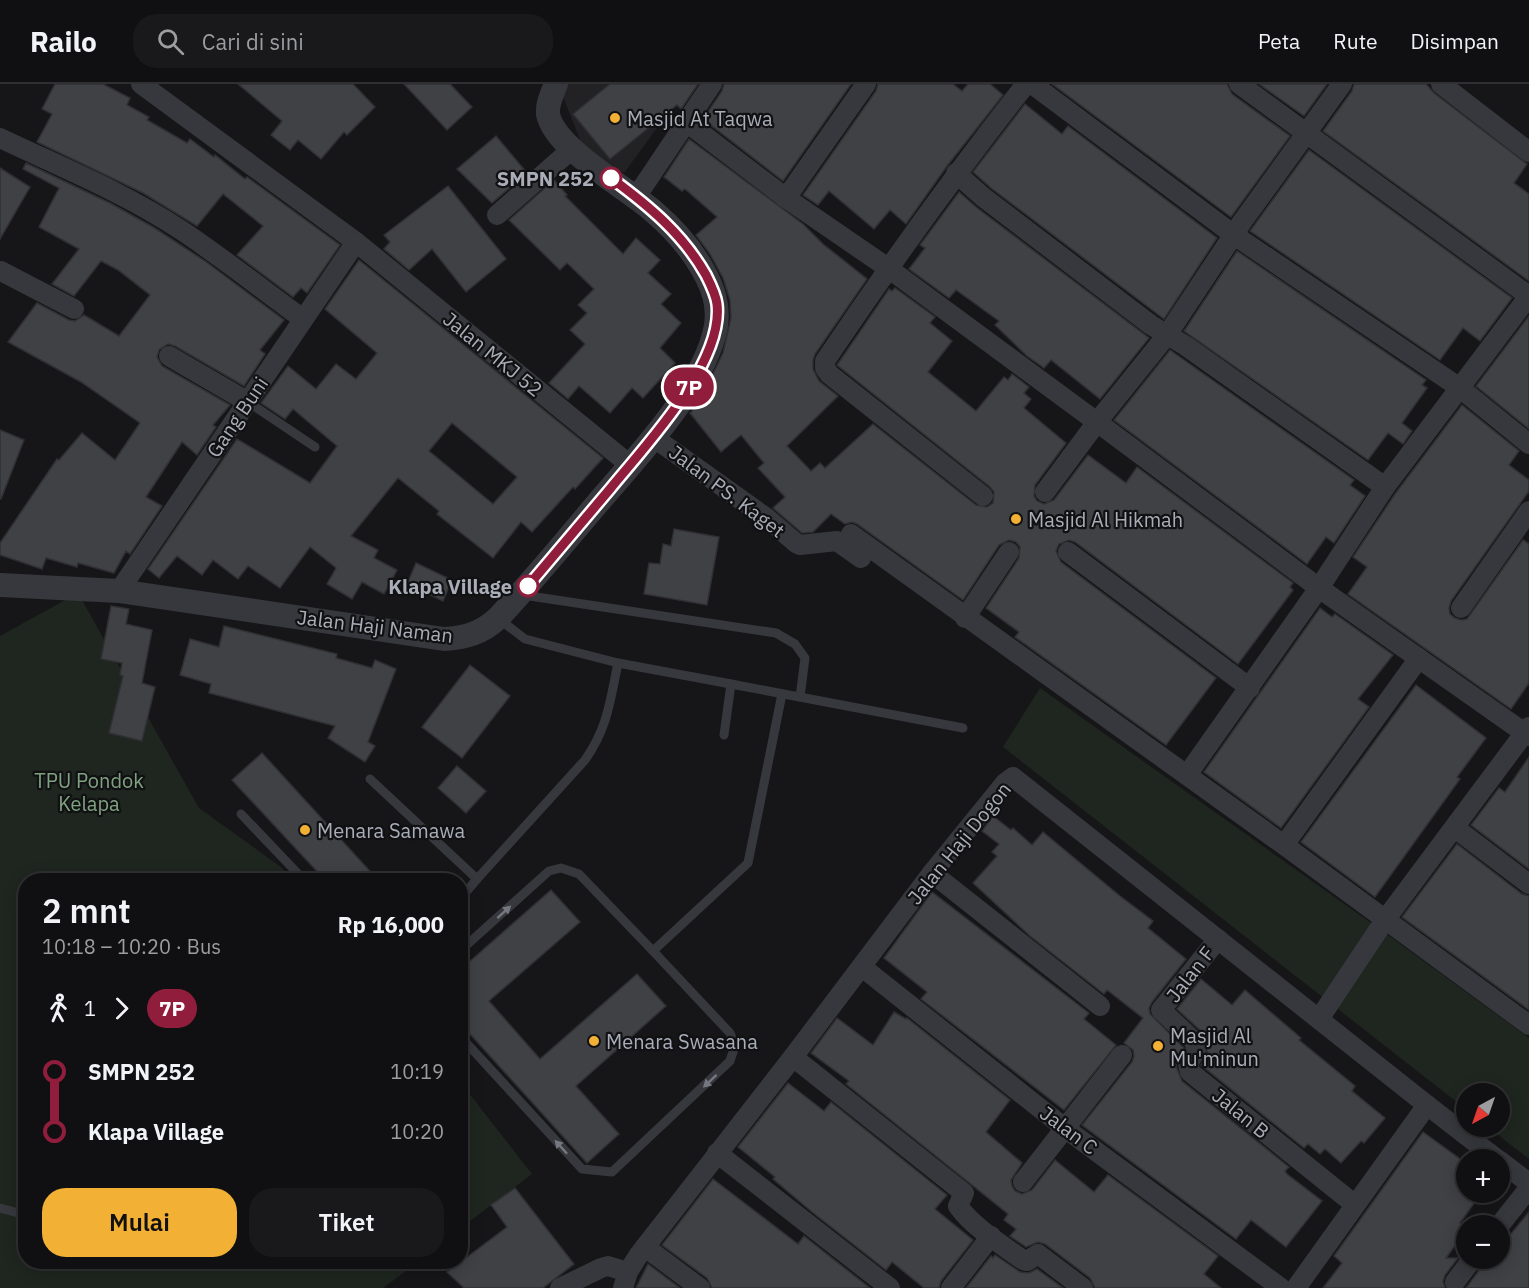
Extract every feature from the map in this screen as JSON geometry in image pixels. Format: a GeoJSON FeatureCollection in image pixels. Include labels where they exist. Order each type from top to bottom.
{"type":"FeatureCollection","features":[{"type":"Feature","properties":{"kind":"street","name":"Jalan MKJ 52"},"geometry":{"type":"LineString","coordinates":[[141,84],[356,242],[630,465]]}},
{"type":"Feature","properties":{"kind":"street","name":"Jalan Haji Naman"},"geometry":{"type":"LineString","coordinates":[[3,587],[119,591],[444,639],[459,638],[488,628],[521,594],[630,465],[685,395],[709,349],[716,326],[717,304],[710,282],[687,245],[677,233],[636,197],[572,149],[552,126],[548,106],[556,84]]}},
{"type":"Feature","properties":{"kind":"street"},"geometry":{"type":"LineString","coordinates":[[636,197],[712,84]]}},
{"type":"Feature","properties":{"kind":"street"},"geometry":{"type":"LineString","coordinates":[[786,198],[866,84]]}},
{"type":"Feature","properties":{"kind":"street"},"geometry":{"type":"LineString","coordinates":[[983,496],[829,374],[825,368],[825,361],[956,173],[1026,84]]}},
{"type":"Feature","properties":{"kind":"street"},"geometry":{"type":"LineString","coordinates":[[1032,84],[1234,235],[1460,388],[1529,444]]}},
{"type":"Feature","properties":{"kind":"street"},"geometry":{"type":"LineString","coordinates":[[1187,776],[1319,588],[1385,487],[1529,296],[1239,84]]}},
{"type":"Feature","properties":{"kind":"street"},"geometry":{"type":"LineString","coordinates":[[1045,492],[1097,422],[1167,335],[1234,235],[1342,84]]}},
{"type":"Feature","properties":{"kind":"street"},"geometry":{"type":"LineString","coordinates":[[1449,86],[1529,152]]}},
{"type":"Feature","properties":{"kind":"street"},"geometry":{"type":"LineString","coordinates":[[686,121],[786,198],[888,268],[1319,588],[1527,732],[1385,920],[1319,1019]]}},
{"type":"Feature","properties":{"kind":"street"},"geometry":{"type":"LineString","coordinates":[[0,138],[134,202],[166,220],[303,319]]}},
{"type":"Feature","properties":{"kind":"street"},"geometry":{"type":"LineString","coordinates":[[497,215],[572,149]]}},
{"type":"Feature","properties":{"kind":"street"},"geometry":{"type":"LineString","coordinates":[[956,173],[983,197],[1142,318],[1196,353],[1385,487]]}},
{"type":"Feature","properties":{"kind":"street","name":"Gang Buni"},"geometry":{"type":"LineString","coordinates":[[119,591],[356,242]]}},
{"type":"Feature","properties":{"kind":"street"},"geometry":{"type":"LineString","coordinates":[[0,272],[74,309]]}},
{"type":"Feature","properties":{"kind":"street"},"geometry":{"type":"LineString","coordinates":[[168,356],[248,402]]}},
{"type":"Feature","properties":{"kind":"street","name":"Jalan PS. Kaget"},"geometry":{"type":"LineString","coordinates":[[652,437],[768,519],[800,545],[844,538],[962,623]]}},
{"type":"Feature","properties":{"kind":"street"},"geometry":{"type":"LineString","coordinates":[[1461,608],[1529,511]]}},
{"type":"Feature","properties":{"kind":"street"},"geometry":{"type":"LineString","coordinates":[[1009,552],[962,623],[1187,776],[1529,1025]]}},
{"type":"Feature","properties":{"kind":"street"},"geometry":{"type":"LineString","coordinates":[[1068,552],[1250,688]]}},
{"type":"Feature","properties":{"kind":"street"},"geometry":{"type":"LineString","coordinates":[[1284,845],[1419,658]]}},
{"type":"Feature","properties":{"kind":"street","name":"Jalan Haji Dogon"},"geometry":{"type":"LineString","coordinates":[[625,1280],[645,1247],[932,873],[1005,783],[1013,777],[1485,1149]]}},
{"type":"Feature","properties":{"kind":"street"},"geometry":{"type":"LineString","coordinates":[[1455,828],[1529,884]]}},
{"type":"Feature","properties":{"kind":"street"},"geometry":{"type":"LineString","coordinates":[[932,873],[1100,1006]]}},
{"type":"Feature","properties":{"kind":"street","name":"Jalan F"},"geometry":{"type":"LineString","coordinates":[[1161,1010],[1218,939]]}},
{"type":"Feature","properties":{"kind":"street","name":"Jalan C"},"geometry":{"type":"LineString","coordinates":[[862,967],[1066,1129],[1281,1288]]}},
{"type":"Feature","properties":{"kind":"street","name":"Jalan B"},"geometry":{"type":"LineString","coordinates":[[1161,1010],[1195,1042],[1196,1050],[1188,1064],[1190,1072],[1354,1204]]}},
{"type":"Feature","properties":{"kind":"street"},"geometry":{"type":"LineString","coordinates":[[1023,1182],[1122,1055]]}},
{"type":"Feature","properties":{"kind":"street"},"geometry":{"type":"LineString","coordinates":[[793,1057],[964,1193],[958,1206],[964,1214],[991,1236],[1023,1260],[1027,1261],[1038,1254],[1083,1288]]}},
{"type":"Feature","properties":{"kind":"street"},"geometry":{"type":"LineString","coordinates":[[1296,1288],[1427,1105]]}},
{"type":"Feature","properties":{"kind":"street"},"geometry":{"type":"LineString","coordinates":[[717,1153],[890,1288]]}},
{"type":"Feature","properties":{"kind":"street","name":"Jalan Haji Dogon"},"geometry":{"type":"LineString","coordinates":[[1510,1168],[1529,1183]]}},
{"type":"Feature","properties":{"kind":"street"},"geometry":{"type":"LineString","coordinates":[[1508,1215],[1529,1188]]}},
{"type":"Feature","properties":{"kind":"street"},"geometry":{"type":"LineString","coordinates":[[951,1288],[991,1236]]}},
{"type":"Feature","properties":{"kind":"street"},"geometry":{"type":"LineString","coordinates":[[645,1247],[700,1288]]}},
{"type":"Feature","properties":{"kind":"street"},"geometry":{"type":"LineString","coordinates":[[560,1288],[608,1266],[625,1280]]}},
{"type":"Feature","properties":{"kind":"street"},"geometry":{"type":"LineString","coordinates":[[1455,1282],[1465,1269]]}},
{"type":"Feature","properties":{"kind":"lane"},"geometry":{"type":"LineString","coordinates":[[248,402],[315,447]]}},
{"type":"Feature","properties":{"kind":"lane"},"geometry":{"type":"LineString","coordinates":[[521,594],[776,633],[795,644],[805,658],[800,697]]}},
{"type":"Feature","properties":{"kind":"lane"},"geometry":{"type":"LineString","coordinates":[[498,618],[525,639],[618,663],[963,728]]}},
{"type":"Feature","properties":{"kind":"lane"},"geometry":{"type":"LineString","coordinates":[[468,890],[585,760],[597,742],[607,719],[618,663]]}},
{"type":"Feature","properties":{"kind":"lane"},"geometry":{"type":"LineString","coordinates":[[724,735],[731,684]]}},
{"type":"Feature","properties":{"kind":"lane"},"geometry":{"type":"LineString","coordinates":[[653,951],[748,863],[782,694]]}},
{"type":"Feature","properties":{"kind":"lane"},"geometry":{"type":"LineString","coordinates":[[370,779],[477,879]]}},
{"type":"Feature","properties":{"kind":"lane"},"geometry":{"type":"LineString","coordinates":[[241,814],[297,873]]}},
{"type":"Feature","properties":{"kind":"lane"},"geometry":{"type":"LineString","coordinates":[[468,944],[549,872],[561,868],[579,874],[730,1033],[735,1046],[730,1061],[612,1172],[582,1169],[468,1045]]}},
{"type":"Feature","properties":{"kind":"lane"},"geometry":{"type":"LineString","coordinates":[[0,1208],[18,1213]]}},
{"type":"Feature","properties":{"kind":"shaded area"},"geometry":{"type":"Polygon","coordinates":[[[564,84],[689,84],[624,173],[585,152],[561,92],[564,84]]]}},
{"type":"Feature","properties":{"kind":"green space","name":"TPU Pondok Kelapa"},"geometry":{"type":"Polygon","coordinates":[[[78,593],[199,808],[287,873],[18,873],[18,1269],[409,1269],[383,1288],[0,1288],[0,636],[78,593]]]}},
{"type":"Feature","properties":{"kind":"green space"},"geometry":{"type":"Polygon","coordinates":[[[1040,688],[1384,932],[1529,1038],[1529,1159],[1501,1137],[1510,1137],[1510,1083],[1456,1083],[1456,1101],[1003,747],[1040,688]]]}},
{"type":"Feature","properties":{"kind":"green space"},"geometry":{"type":"Polygon","coordinates":[[[468,1092],[532,1174],[468,1223],[468,1092]]]}},
{"type":"Feature","properties":{"kind":"building"},"geometry":{"type":"Polygon","coordinates":[[[55,84],[103,84],[130,98],[127,105],[149,117],[147,120],[187,143],[190,139],[214,157],[215,155],[245,179],[247,177],[340,245],[307,293],[301,288],[293,297],[237,255],[263,226],[223,194],[197,226],[143,193],[37,142],[52,114],[42,109],[55,84]]]}},
{"type":"Feature","properties":{"kind":"building"},"geometry":{"type":"Polygon","coordinates":[[[238,84],[353,84],[375,107],[347,135],[344,132],[321,159],[298,140],[290,150],[271,135],[282,121],[238,84]]]}},
{"type":"Feature","properties":{"kind":"building"},"geometry":{"type":"Polygon","coordinates":[[[404,84],[450,84],[472,107],[447,130],[404,84]]]}},
{"type":"Feature","properties":{"kind":"building","name":"Masjid At Taqwa"},"geometry":{"type":"Polygon","coordinates":[[[610,84],[698,84],[681,109],[677,105],[610,159],[573,114],[610,84]]]}},
{"type":"Feature","properties":{"kind":"building"},"geometry":{"type":"Polygon","coordinates":[[[724,84],[851,84],[783,181],[703,119],[722,91],[724,84]]]}},
{"type":"Feature","properties":{"kind":"building"},"geometry":{"type":"Polygon","coordinates":[[[878,84],[953,84],[962,91],[968,84],[990,84],[1003,95],[947,166],[906,224],[890,210],[874,229],[829,191],[818,205],[803,195],[876,91],[878,84]]]}},
{"type":"Feature","properties":{"kind":"building"},"geometry":{"type":"Polygon","coordinates":[[[1052,84],[1227,84],[1232,94],[1290,136],[1231,217],[1052,84]]]}},
{"type":"Feature","properties":{"kind":"building"},"geometry":{"type":"Polygon","coordinates":[[[1259,84],[1327,84],[1304,116],[1259,84]]]}},
{"type":"Feature","properties":{"kind":"building"},"geometry":{"type":"Polygon","coordinates":[[[1354,84],[1426,84],[1434,93],[1527,164],[1514,183],[1529,194],[1529,281],[1323,131],[1352,91],[1354,84]]]}},
{"type":"Feature","properties":{"kind":"building"},"geometry":{"type":"Polygon","coordinates":[[[1025,104],[1062,134],[1068,126],[1217,238],[1164,319],[973,172],[1025,104]]]}},
{"type":"Feature","properties":{"kind":"building"},"geometry":{"type":"Polygon","coordinates":[[[496,136],[527,173],[492,203],[457,169],[496,136]]]}},
{"type":"Feature","properties":{"kind":"building"},"geometry":{"type":"Polygon","coordinates":[[[689,139],[803,224],[823,244],[867,279],[813,360],[813,369],[819,381],[838,396],[787,446],[811,471],[820,463],[825,468],[873,424],[976,505],[987,507],[993,503],[994,492],[990,487],[837,365],[889,289],[892,291],[895,288],[935,317],[930,323],[952,341],[928,372],[976,411],[1004,377],[1008,380],[1012,374],[1029,387],[1024,393],[1031,399],[1024,408],[1066,443],[1035,485],[1034,496],[1037,501],[1044,504],[1054,500],[1088,455],[1126,483],[1137,467],[1293,583],[1290,587],[1293,590],[1238,664],[1075,542],[1069,540],[1059,544],[1056,551],[1061,562],[1216,678],[1166,745],[1015,637],[1019,632],[986,608],[1019,558],[1020,547],[1016,542],[1009,540],[999,545],[963,600],[857,524],[852,522],[845,524],[831,514],[813,532],[802,533],[773,508],[785,497],[758,468],[764,463],[741,435],[721,452],[690,413],[708,396],[704,392],[723,353],[731,318],[730,300],[723,278],[696,235],[717,217],[685,189],[682,191],[664,177],[689,139]]]}},
{"type":"Feature","properties":{"kind":"building"},"geometry":{"type":"Polygon","coordinates":[[[1309,150],[1512,298],[1480,341],[1463,328],[1440,360],[1250,231],[1309,150]]]}},
{"type":"Feature","properties":{"kind":"building"},"geometry":{"type":"Polygon","coordinates":[[[26,163],[110,203],[153,227],[205,261],[284,320],[260,350],[265,354],[244,386],[175,346],[168,344],[159,350],[157,357],[162,366],[230,405],[213,425],[216,427],[197,455],[182,442],[146,497],[162,506],[130,554],[126,551],[114,573],[78,563],[77,567],[46,558],[42,569],[0,555],[0,543],[57,459],[59,460],[82,433],[115,460],[140,423],[81,382],[8,342],[37,303],[69,320],[75,321],[84,315],[119,336],[150,295],[118,270],[101,261],[74,296],[52,284],[79,249],[39,227],[59,188],[23,169],[26,163]]]}},
{"type":"Feature","properties":{"kind":"building"},"geometry":{"type":"Polygon","coordinates":[[[0,168],[30,187],[0,239],[0,168]]]}},
{"type":"Feature","properties":{"kind":"building"},"geometry":{"type":"Polygon","coordinates":[[[554,180],[567,195],[565,196],[623,254],[636,238],[660,260],[648,273],[671,294],[661,304],[681,323],[660,348],[675,363],[643,398],[632,388],[610,413],[579,386],[568,399],[549,383],[585,344],[570,330],[587,313],[578,305],[594,289],[567,263],[560,270],[509,220],[554,180]]]}},
{"type":"Feature","properties":{"kind":"building"},"geometry":{"type":"Polygon","coordinates":[[[448,186],[506,259],[466,292],[432,249],[409,270],[384,249],[390,242],[384,235],[448,186]]]}},
{"type":"Feature","properties":{"kind":"building"},"geometry":{"type":"Polygon","coordinates":[[[959,192],[1149,338],[1100,399],[1051,360],[1044,368],[1027,356],[995,325],[999,321],[956,290],[949,298],[909,269],[925,248],[920,245],[959,192]]]}},
{"type":"Feature","properties":{"kind":"building"},"geometry":{"type":"Polygon","coordinates":[[[1237,251],[1426,380],[1422,385],[1427,388],[1402,423],[1412,431],[1403,444],[1388,433],[1368,460],[1184,331],[1237,251]]]}},
{"type":"Feature","properties":{"kind":"building"},"geometry":{"type":"Polygon","coordinates":[[[359,260],[603,458],[532,532],[521,522],[493,558],[437,514],[439,511],[398,478],[351,536],[378,550],[374,558],[397,570],[384,594],[362,582],[352,599],[327,584],[336,568],[310,547],[280,588],[248,566],[238,579],[213,560],[202,575],[177,556],[159,578],[148,569],[237,439],[310,483],[337,446],[293,409],[285,419],[261,403],[288,366],[316,389],[336,364],[356,379],[377,353],[325,309],[359,260]],[[452,423],[429,451],[493,504],[517,477],[452,423]]]}},
{"type":"Feature","properties":{"kind":"building"},"geometry":{"type":"Polygon","coordinates":[[[1529,316],[1529,429],[1476,386],[1529,316]]]}},
{"type":"Feature","properties":{"kind":"building"},"geometry":{"type":"Polygon","coordinates":[[[1170,350],[1354,480],[1350,485],[1365,496],[1334,543],[1326,537],[1307,564],[1114,420],[1170,350]]]}},
{"type":"Feature","properties":{"kind":"building"},"geometry":{"type":"Polygon","coordinates":[[[1462,405],[1519,451],[1509,465],[1529,480],[1529,491],[1451,601],[1449,608],[1450,614],[1455,618],[1467,619],[1523,540],[1529,544],[1529,683],[1511,709],[1348,594],[1367,567],[1353,557],[1395,494],[1462,405]]]}},
{"type":"Feature","properties":{"kind":"building"},"geometry":{"type":"Polygon","coordinates":[[[0,430],[24,440],[1,499],[0,499],[0,430]]]}},
{"type":"Feature","properties":{"kind":"building"},"geometry":{"type":"Polygon","coordinates":[[[674,529],[719,537],[707,605],[644,594],[649,563],[660,564],[663,544],[671,546],[674,529]]]}},
{"type":"Feature","properties":{"kind":"building"},"geometry":{"type":"Polygon","coordinates":[[[416,563],[452,580],[443,601],[407,584],[416,563]]]}},
{"type":"Feature","properties":{"kind":"building"},"geometry":{"type":"Polygon","coordinates":[[[111,606],[129,609],[126,624],[152,630],[142,683],[155,687],[142,741],[109,733],[123,676],[120,675],[122,663],[101,659],[111,606]]]}},
{"type":"Feature","properties":{"kind":"building"},"geometry":{"type":"Polygon","coordinates":[[[1320,608],[1332,617],[1335,614],[1393,655],[1358,699],[1369,707],[1281,828],[1204,772],[1320,608]]]}},
{"type":"Feature","properties":{"kind":"building"},"geometry":{"type":"Polygon","coordinates":[[[224,626],[337,654],[336,658],[372,668],[375,660],[396,669],[368,742],[375,746],[365,762],[328,738],[335,726],[209,693],[211,684],[180,675],[190,639],[219,647],[224,626]]]}},
{"type":"Feature","properties":{"kind":"building"},"geometry":{"type":"Polygon","coordinates":[[[470,665],[510,696],[462,758],[422,727],[470,665]]]}},
{"type":"Feature","properties":{"kind":"building"},"geometry":{"type":"Polygon","coordinates":[[[1416,685],[1486,738],[1457,777],[1460,779],[1375,897],[1301,842],[1416,685]]]}},
{"type":"Feature","properties":{"kind":"building","name":"Menara Samawa"},"geometry":{"type":"Polygon","coordinates":[[[262,753],[372,873],[318,873],[232,780],[262,753]]]}},
{"type":"Feature","properties":{"kind":"building"},"geometry":{"type":"Polygon","coordinates":[[[1529,757],[1529,869],[1471,825],[1499,788],[1505,792],[1529,757]]]}},
{"type":"Feature","properties":{"kind":"building"},"geometry":{"type":"Polygon","coordinates":[[[457,766],[486,791],[466,813],[438,788],[457,766]]]}},
{"type":"Feature","properties":{"kind":"building"},"geometry":{"type":"Polygon","coordinates":[[[993,816],[1011,830],[1013,828],[1032,845],[1043,832],[1153,921],[1148,928],[1186,959],[1152,1002],[1149,1008],[1150,1014],[1184,1048],[1176,1066],[1182,1081],[1289,1167],[1285,1171],[1287,1174],[1322,1201],[1286,1247],[1251,1220],[1236,1239],[1082,1125],[1132,1062],[1133,1050],[1124,1043],[1143,1018],[1107,990],[1104,994],[1030,936],[973,883],[997,856],[992,852],[999,844],[982,831],[993,816]]]}},
{"type":"Feature","properties":{"kind":"building"},"geometry":{"type":"Polygon","coordinates":[[[1457,844],[1522,894],[1529,896],[1529,1010],[1402,917],[1457,844]]]}},
{"type":"Feature","properties":{"kind":"building","name":"Menara Swasana"},"geometry":{"type":"Polygon","coordinates":[[[551,890],[580,922],[489,1001],[540,1059],[637,974],[666,1006],[576,1086],[619,1134],[587,1163],[468,1032],[468,963],[551,890]]]}},
{"type":"Feature","properties":{"kind":"building"},"geometry":{"type":"Polygon","coordinates":[[[932,892],[1089,1013],[1084,1019],[1116,1045],[1064,1110],[921,999],[927,992],[884,958],[932,892]]]}},
{"type":"Feature","properties":{"kind":"building"},"geometry":{"type":"Polygon","coordinates":[[[1201,979],[1232,1005],[1245,990],[1301,1038],[1299,1040],[1355,1086],[1352,1091],[1385,1118],[1364,1143],[1361,1141],[1341,1163],[1325,1149],[1320,1154],[1308,1144],[1304,1148],[1201,1065],[1207,1055],[1207,1040],[1203,1033],[1177,1009],[1201,979]]]}},
{"type":"Feature","properties":{"kind":"building"},"geometry":{"type":"Polygon","coordinates":[[[894,1012],[907,1018],[1010,1100],[986,1132],[1022,1163],[1011,1180],[1015,1191],[1022,1194],[1032,1190],[1055,1160],[1094,1192],[1108,1175],[1218,1256],[1204,1274],[1221,1288],[1095,1288],[1090,1278],[1045,1244],[1038,1242],[1026,1247],[1010,1236],[1016,1229],[1004,1220],[1008,1214],[846,1084],[849,1081],[811,1053],[837,1018],[873,1045],[894,1012]]]}},
{"type":"Feature","properties":{"kind":"building"},"geometry":{"type":"Polygon","coordinates":[[[788,1083],[824,1111],[831,1102],[947,1195],[935,1209],[973,1240],[941,1281],[939,1288],[924,1288],[892,1262],[886,1270],[812,1212],[773,1179],[775,1177],[738,1147],[788,1083]]]}},
{"type":"Feature","properties":{"kind":"building"},"geometry":{"type":"Polygon","coordinates":[[[1423,1132],[1456,1156],[1456,1203],[1474,1203],[1466,1215],[1456,1215],[1456,1244],[1446,1258],[1456,1258],[1456,1261],[1445,1275],[1443,1281],[1445,1288],[1323,1288],[1342,1263],[1334,1256],[1423,1132]]]}},
{"type":"Feature","properties":{"kind":"building"},"geometry":{"type":"Polygon","coordinates":[[[713,1179],[798,1244],[804,1236],[870,1288],[712,1288],[707,1278],[662,1245],[713,1179]]]}},
{"type":"Feature","properties":{"kind":"building"},"geometry":{"type":"Polygon","coordinates":[[[515,1188],[574,1264],[543,1288],[464,1288],[447,1272],[451,1269],[468,1269],[468,1256],[507,1227],[491,1205],[515,1188]]]}},
{"type":"Feature","properties":{"kind":"building"},"geometry":{"type":"Polygon","coordinates":[[[1529,1212],[1529,1288],[1466,1288],[1480,1269],[1510,1269],[1510,1235],[1529,1212]]]}},
{"type":"Feature","properties":{"kind":"building"},"geometry":{"type":"Polygon","coordinates":[[[995,1255],[1020,1272],[1029,1273],[1037,1269],[1063,1288],[966,1288],[991,1256],[993,1258],[995,1255]]]}},
{"type":"Feature","properties":{"kind":"building"},"geometry":{"type":"Polygon","coordinates":[[[648,1264],[680,1288],[636,1288],[648,1264]]]}},
{"type":"Feature","properties":{"kind":"bus line","name":"7P"},"geometry":{"type":"LineString","coordinates":[[528,586],[630,465],[685,395],[709,349],[716,326],[717,304],[710,282],[687,245],[653,210],[611,178]]}},
{"type":"Feature","properties":{"kind":"place","name":"Masjid At Taqwa"},"geometry":{"type":"Point","coordinates":[615,118]}},
{"type":"Feature","properties":{"kind":"place","name":"SMPN 252"},"geometry":{"type":"Point","coordinates":[611,178]}},
{"type":"Feature","properties":{"kind":"place","name":"Masjid Al Hikmah"},"geometry":{"type":"Point","coordinates":[1016,519]}},
{"type":"Feature","properties":{"kind":"place","name":"Klapa Village"},"geometry":{"type":"Point","coordinates":[528,586]}},
{"type":"Feature","properties":{"kind":"place","name":"Menara Samawa"},"geometry":{"type":"Point","coordinates":[305,830]}},
{"type":"Feature","properties":{"kind":"place","name":"Menara Swasana"},"geometry":{"type":"Point","coordinates":[594,1041]}},
{"type":"Feature","properties":{"kind":"place","name":"Masjid Al Mu'minun"},"geometry":{"type":"Point","coordinates":[1158,1046]}}]}
